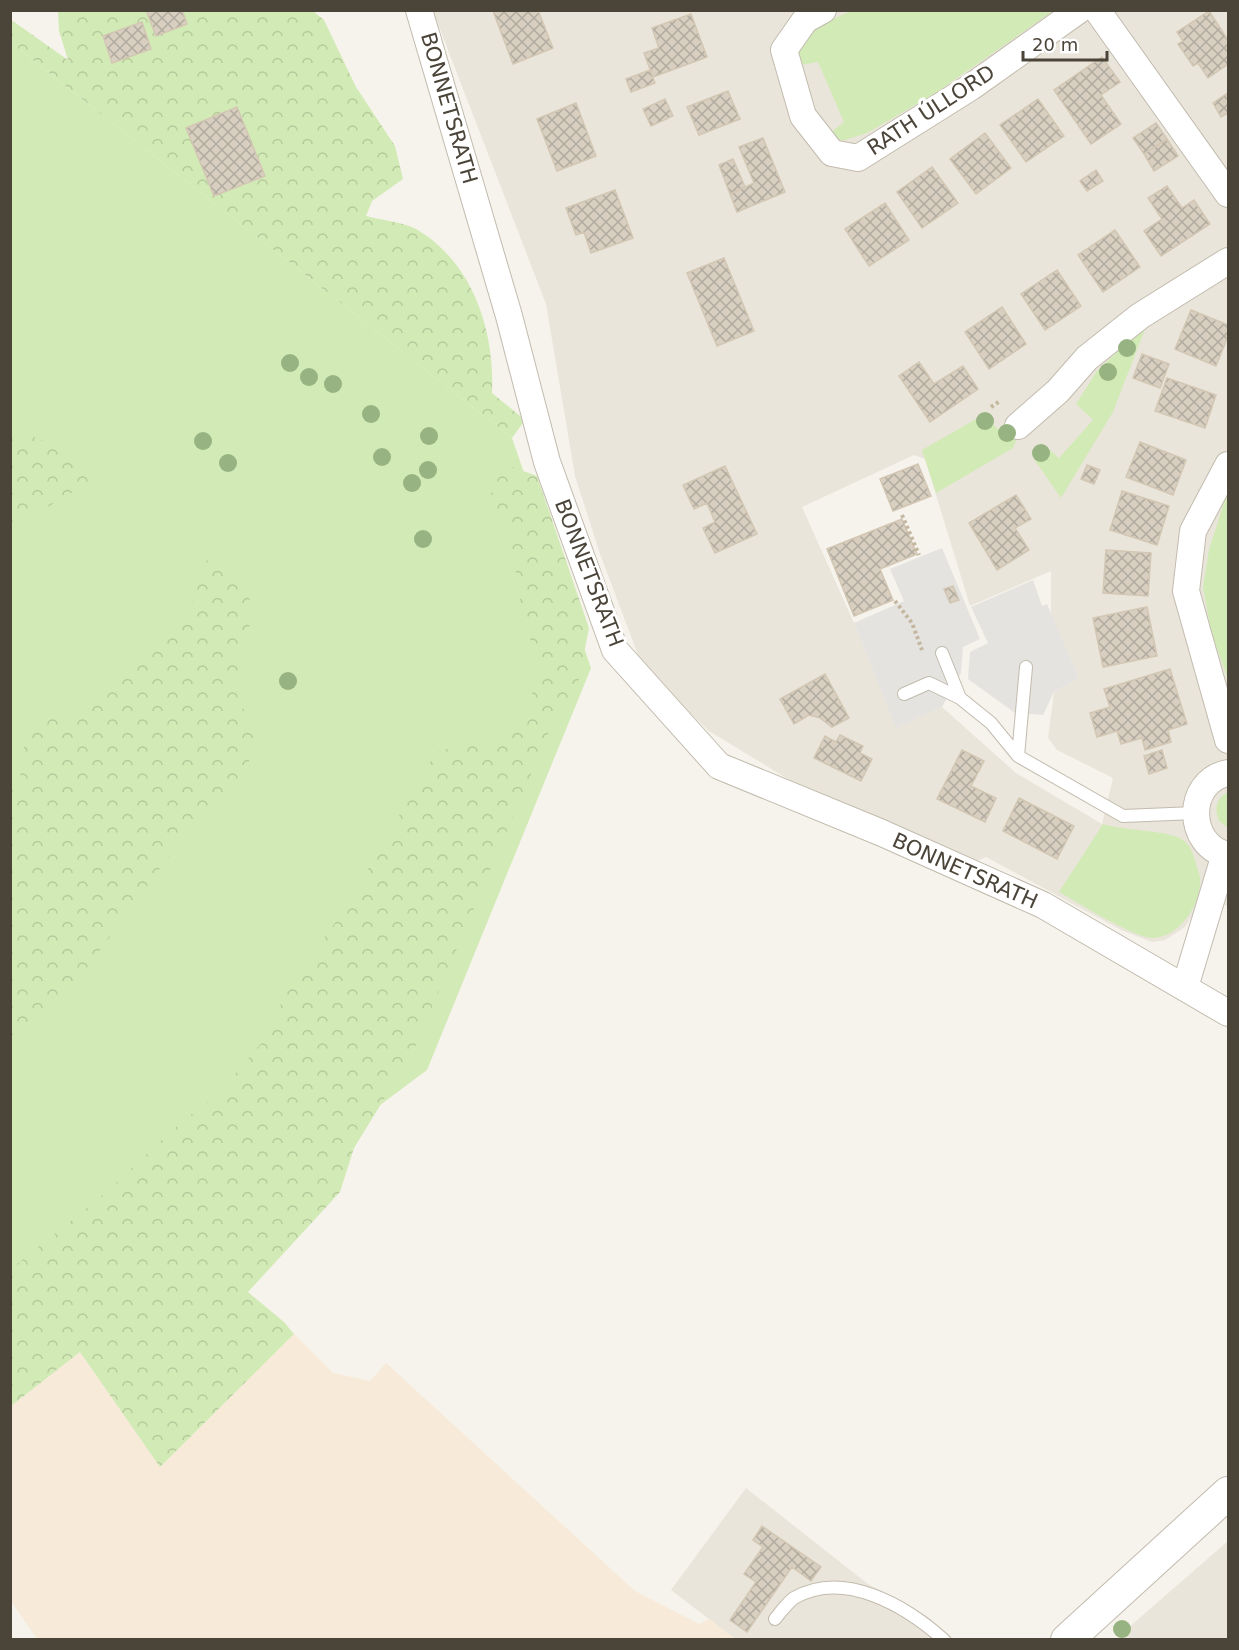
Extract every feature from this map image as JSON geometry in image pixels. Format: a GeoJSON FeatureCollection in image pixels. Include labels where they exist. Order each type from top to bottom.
{"type":"FeatureCollection","features":[{"type":"Feature","properties":{"kind":"street","name":"BONNETSRATH"},"geometry":{"type":"LineString","coordinates":[[419,10],[509,316],[547,462],[615,650],[719,766],[882,833],[1043,905],[1228,1014]]}},
{"type":"Feature","properties":{"kind":"street","name":"RATH ÚLLORD"},"geometry":{"type":"LineString","coordinates":[[823,10],[805,20],[784,50],[803,116],[832,153],[858,158],[1097,12],[1228,194]]}},
{"type":"Feature","properties":{"kind":"street"},"geometry":{"type":"LineString","coordinates":[[1018,426],[1058,391],[1088,358],[1140,316],[1228,261]]}},
{"type":"Feature","properties":{"kind":"street"},"geometry":{"type":"LineString","coordinates":[[1228,465],[1193,531],[1186,591],[1228,741]]}},
{"type":"Feature","properties":{"kind":"street"},"geometry":{"type":"LineString","coordinates":[[1185,987],[1227,854],[1212,848],[1203,838],[1197,826],[1195,813],[1203,789],[1212,780],[1228,773]]}},
{"type":"Feature","properties":{"kind":"street"},"geometry":{"type":"LineString","coordinates":[[1066,1640],[1228,1492]]}},
{"type":"Feature","properties":{"kind":"lane"},"geometry":{"type":"LineString","coordinates":[[942,654],[960,698]]}},
{"type":"Feature","properties":{"kind":"lane"},"geometry":{"type":"LineString","coordinates":[[1018,756],[1026,667]]}},
{"type":"Feature","properties":{"kind":"lane"},"geometry":{"type":"LineString","coordinates":[[904,694],[929,683],[960,698],[991,723],[1018,756],[1123,816],[1195,813]]}},
{"type":"Feature","properties":{"kind":"lane"},"geometry":{"type":"LineString","coordinates":[[775,1619],[793,1599],[832,1586],[873,1593],[928,1625],[944,1640]]}},
{"type":"Feature","properties":{"kind":"path"},"geometry":{"type":"LineString","coordinates":[[991,407],[1000,401]]}},
{"type":"Feature","properties":{"kind":"path"},"geometry":{"type":"LineString","coordinates":[[902,515],[919,555]]}},
{"type":"Feature","properties":{"kind":"shaded area"},"geometry":{"type":"Polygon","coordinates":[[[433,11],[1228,11],[1228,907],[1199,891],[1198,906],[1185,927],[1165,940],[1152,942],[1121,930],[986,857],[975,862],[788,779],[709,731],[643,668],[600,554],[575,476],[546,304],[433,11]],[[914,455],[802,507],[854,623],[896,727],[942,707],[1016,773],[1102,824],[1113,778],[1057,750],[1048,738],[1054,692],[1079,678],[1051,615],[1051,571],[970,606],[925,459],[914,455]]]}},
{"type":"Feature","properties":{"kind":"shaded area"},"geometry":{"type":"Polygon","coordinates":[[[942,548],[980,639],[963,647],[961,673],[942,707],[896,728],[854,623],[904,601],[890,569],[942,548]]]}},
{"type":"Feature","properties":{"kind":"shaded area"},"geometry":{"type":"Polygon","coordinates":[[[1033,580],[1042,606],[1047,604],[1079,678],[1054,692],[1043,715],[1015,713],[968,679],[970,652],[988,643],[971,607],[1033,580]]]}},
{"type":"Feature","properties":{"kind":"shaded area"},"geometry":{"type":"Polygon","coordinates":[[[294,1334],[333,1373],[370,1381],[386,1363],[635,1591],[699,1624],[709,1619],[735,1639],[37,1639],[11,1601],[11,1406],[80,1352],[160,1467],[294,1334]]]}},
{"type":"Feature","properties":{"kind":"shaded area"},"geometry":{"type":"Polygon","coordinates":[[[746,1488],[868,1584],[927,1616],[954,1639],[735,1639],[671,1590],[746,1488]]]}},
{"type":"Feature","properties":{"kind":"shaded area"},"geometry":{"type":"Polygon","coordinates":[[[1228,1541],[1228,1639],[1115,1640],[1128,1628],[1228,1541]]]}},
{"type":"Feature","properties":{"kind":"green space"},"geometry":{"type":"Polygon","coordinates":[[[58,11],[313,11],[324,20],[356,87],[395,146],[403,179],[372,201],[366,216],[416,229],[436,243],[466,279],[484,323],[492,370],[492,393],[525,420],[512,438],[11,43],[10,19],[68,60],[59,31],[58,11]]]}},
{"type":"Feature","properties":{"kind":"green space"},"geometry":{"type":"Polygon","coordinates":[[[851,11],[1053,11],[934,94],[867,133],[842,141],[830,133],[844,122],[818,62],[800,65],[797,61],[800,50],[809,35],[824,24],[851,11]]]}},
{"type":"Feature","properties":{"kind":"green space"},"geometry":{"type":"Polygon","coordinates":[[[11,43],[512,438],[591,668],[427,1070],[11,1380],[11,43]]]}},
{"type":"Feature","properties":{"kind":"green space"},"geometry":{"type":"Polygon","coordinates":[[[1147,324],[1113,412],[1061,498],[1034,459],[1033,454],[1043,444],[1059,458],[1093,420],[1076,404],[1097,371],[1147,324]]]}},
{"type":"Feature","properties":{"kind":"green space"},"geometry":{"type":"Polygon","coordinates":[[[983,415],[998,429],[1006,423],[1017,438],[1013,448],[936,493],[922,450],[983,415]]]}},
{"type":"Feature","properties":{"kind":"green space"},"geometry":{"type":"Polygon","coordinates":[[[11,428],[78,455],[89,483],[11,528],[11,428]]]}},
{"type":"Feature","properties":{"kind":"green space"},"geometry":{"type":"Polygon","coordinates":[[[512,467],[537,476],[589,628],[578,684],[555,718],[413,1052],[354,1148],[340,1192],[248,1292],[284,1322],[294,1334],[160,1467],[80,1352],[11,1406],[11,1269],[103,1195],[177,1126],[221,1091],[264,1040],[291,983],[343,912],[436,752],[469,743],[504,745],[527,710],[540,668],[523,619],[510,534],[489,502],[497,472],[512,467]]]}},
{"type":"Feature","properties":{"kind":"green space"},"geometry":{"type":"Polygon","coordinates":[[[1228,490],[1228,680],[1211,631],[1203,587],[1209,550],[1228,490]]]}},
{"type":"Feature","properties":{"kind":"green space"},"geometry":{"type":"Polygon","coordinates":[[[211,548],[240,578],[256,613],[236,652],[242,705],[256,744],[236,792],[196,819],[76,983],[21,1041],[11,1042],[10,782],[20,778],[25,738],[48,712],[77,717],[109,686],[154,653],[187,618],[211,548]]]}},
{"type":"Feature","properties":{"kind":"green space"},"geometry":{"type":"Polygon","coordinates":[[[1228,792],[1228,828],[1219,821],[1216,808],[1221,797],[1228,792]]]}},
{"type":"Feature","properties":{"kind":"green space"},"geometry":{"type":"Polygon","coordinates":[[[1103,824],[1168,834],[1183,840],[1189,846],[1200,875],[1200,887],[1188,916],[1173,931],[1154,938],[1133,932],[1059,892],[1103,824]]]}},
{"type":"Feature","properties":{"kind":"building"},"geometry":{"type":"Polygon","coordinates":[[[146,10],[182,10],[187,24],[156,36],[146,10]]]}},
{"type":"Feature","properties":{"kind":"building"},"geometry":{"type":"Polygon","coordinates":[[[538,10],[553,48],[513,64],[493,11],[538,10]]]}},
{"type":"Feature","properties":{"kind":"building"},"geometry":{"type":"Polygon","coordinates":[[[1209,11],[1228,40],[1228,64],[1208,78],[1198,63],[1193,66],[1178,44],[1183,41],[1177,32],[1209,11]]]}},
{"type":"Feature","properties":{"kind":"building"},"geometry":{"type":"Polygon","coordinates":[[[691,14],[707,57],[653,77],[644,53],[659,48],[652,28],[691,14]]]}},
{"type":"Feature","properties":{"kind":"building"},"geometry":{"type":"Polygon","coordinates":[[[142,22],[151,49],[112,63],[103,36],[142,22]]]}},
{"type":"Feature","properties":{"kind":"building"},"geometry":{"type":"Polygon","coordinates":[[[1102,57],[1120,82],[1101,95],[1121,124],[1091,144],[1054,90],[1102,57]]]}},
{"type":"Feature","properties":{"kind":"building"},"geometry":{"type":"Polygon","coordinates":[[[650,70],[655,83],[631,92],[626,79],[650,70]]]}},
{"type":"Feature","properties":{"kind":"building"},"geometry":{"type":"Polygon","coordinates":[[[728,91],[740,119],[699,135],[687,107],[728,91]]]}},
{"type":"Feature","properties":{"kind":"building"},"geometry":{"type":"Polygon","coordinates":[[[1228,93],[1228,113],[1221,117],[1213,103],[1228,93]]]}},
{"type":"Feature","properties":{"kind":"building"},"geometry":{"type":"Polygon","coordinates":[[[665,99],[673,116],[651,126],[643,109],[665,99]]]}},
{"type":"Feature","properties":{"kind":"building"},"geometry":{"type":"Polygon","coordinates":[[[1038,99],[1064,136],[1026,162],[1000,125],[1038,99]]]}},
{"type":"Feature","properties":{"kind":"building"},"geometry":{"type":"Polygon","coordinates":[[[576,103],[596,156],[557,171],[537,119],[576,103]]]}},
{"type":"Feature","properties":{"kind":"building"},"geometry":{"type":"Polygon","coordinates":[[[237,107],[265,176],[214,196],[186,128],[237,107]]]}},
{"type":"Feature","properties":{"kind":"building"},"geometry":{"type":"Polygon","coordinates":[[[1156,123],[1167,139],[1144,154],[1133,138],[1156,123]]]}},
{"type":"Feature","properties":{"kind":"building"},"geometry":{"type":"Polygon","coordinates":[[[985,133],[1011,168],[976,194],[950,159],[985,133]]]}},
{"type":"Feature","properties":{"kind":"building"},"geometry":{"type":"Polygon","coordinates":[[[763,138],[785,192],[737,212],[730,194],[754,183],[739,147],[763,138]]]}},
{"type":"Feature","properties":{"kind":"building"},"geometry":{"type":"Polygon","coordinates":[[[1167,139],[1178,156],[1154,171],[1144,154],[1167,139]]]}},
{"type":"Feature","properties":{"kind":"building"},"geometry":{"type":"Polygon","coordinates":[[[733,159],[745,187],[730,194],[719,165],[733,159]]]}},
{"type":"Feature","properties":{"kind":"building"},"geometry":{"type":"Polygon","coordinates":[[[932,167],[958,203],[922,228],[897,192],[932,167]]]}},
{"type":"Feature","properties":{"kind":"building"},"geometry":{"type":"Polygon","coordinates":[[[1096,170],[1103,181],[1087,191],[1080,181],[1096,170]]]}},
{"type":"Feature","properties":{"kind":"building"},"geometry":{"type":"Polygon","coordinates":[[[1167,186],[1182,208],[1194,200],[1210,224],[1161,256],[1144,231],[1162,219],[1148,198],[1167,186]]]}},
{"type":"Feature","properties":{"kind":"building"},"geometry":{"type":"Polygon","coordinates":[[[615,190],[633,238],[591,253],[584,232],[576,235],[566,208],[615,190]]]}},
{"type":"Feature","properties":{"kind":"building"},"geometry":{"type":"Polygon","coordinates":[[[885,203],[909,240],[869,266],[845,229],[885,203]]]}},
{"type":"Feature","properties":{"kind":"building"},"geometry":{"type":"Polygon","coordinates":[[[1115,230],[1140,267],[1103,292],[1078,255],[1115,230]]]}},
{"type":"Feature","properties":{"kind":"building"},"geometry":{"type":"Polygon","coordinates":[[[724,258],[754,331],[717,346],[687,273],[724,258]]]}},
{"type":"Feature","properties":{"kind":"building"},"geometry":{"type":"Polygon","coordinates":[[[1057,270],[1081,306],[1045,330],[1021,294],[1057,270]]]}},
{"type":"Feature","properties":{"kind":"building"},"geometry":{"type":"Polygon","coordinates":[[[1002,307],[1026,344],[989,369],[965,332],[1002,307]]]}},
{"type":"Feature","properties":{"kind":"building"},"geometry":{"type":"Polygon","coordinates":[[[1191,310],[1228,325],[1228,336],[1216,366],[1175,349],[1191,310]]]}},
{"type":"Feature","properties":{"kind":"building"},"geometry":{"type":"Polygon","coordinates":[[[1142,354],[1169,364],[1160,388],[1133,378],[1142,354]]]}},
{"type":"Feature","properties":{"kind":"building"},"geometry":{"type":"Polygon","coordinates":[[[919,362],[934,384],[963,366],[978,389],[930,422],[899,376],[919,362]]]}},
{"type":"Feature","properties":{"kind":"building"},"geometry":{"type":"Polygon","coordinates":[[[1167,378],[1216,395],[1205,428],[1155,411],[1167,378]]]}},
{"type":"Feature","properties":{"kind":"building"},"geometry":{"type":"Polygon","coordinates":[[[1140,442],[1186,460],[1173,495],[1126,477],[1140,442]]]}},
{"type":"Feature","properties":{"kind":"building"},"geometry":{"type":"Polygon","coordinates":[[[918,464],[931,496],[893,511],[880,479],[918,464]]]}},
{"type":"Feature","properties":{"kind":"building"},"geometry":{"type":"Polygon","coordinates":[[[1087,465],[1100,470],[1094,484],[1081,479],[1087,465]]]}},
{"type":"Feature","properties":{"kind":"building"},"geometry":{"type":"Polygon","coordinates":[[[725,466],[757,534],[715,553],[703,528],[715,522],[707,503],[694,509],[683,485],[725,466]]]}},
{"type":"Feature","properties":{"kind":"building"},"geometry":{"type":"Polygon","coordinates":[[[1122,491],[1169,506],[1157,545],[1110,530],[1122,491]]]}},
{"type":"Feature","properties":{"kind":"building"},"geometry":{"type":"Polygon","coordinates":[[[1016,495],[1031,519],[1015,528],[1029,550],[997,570],[969,523],[1016,495]]]}},
{"type":"Feature","properties":{"kind":"building"},"geometry":{"type":"Polygon","coordinates":[[[902,519],[917,554],[880,569],[893,600],[854,616],[827,549],[902,519]]]}},
{"type":"Feature","properties":{"kind":"building"},"geometry":{"type":"Polygon","coordinates":[[[1106,550],[1151,553],[1148,596],[1103,593],[1106,550]]]}},
{"type":"Feature","properties":{"kind":"building"},"geometry":{"type":"Polygon","coordinates":[[[953,586],[959,600],[950,603],[944,589],[953,586]]]}},
{"type":"Feature","properties":{"kind":"building"},"geometry":{"type":"Polygon","coordinates":[[[1147,607],[1157,656],[1103,667],[1093,618],[1147,607]]]}},
{"type":"Feature","properties":{"kind":"building"},"geometry":{"type":"Polygon","coordinates":[[[1170,669],[1187,724],[1168,730],[1171,742],[1145,750],[1142,738],[1121,744],[1117,731],[1097,737],[1090,713],[1110,707],[1104,689],[1170,669]]]}},
{"type":"Feature","properties":{"kind":"building"},"geometry":{"type":"Polygon","coordinates":[[[825,674],[849,718],[832,727],[820,718],[809,715],[794,724],[780,699],[825,674]]]}},
{"type":"Feature","properties":{"kind":"building"},"geometry":{"type":"Polygon","coordinates":[[[840,735],[863,746],[860,753],[872,759],[861,781],[814,758],[825,736],[836,742],[840,735]]]}},
{"type":"Feature","properties":{"kind":"building"},"geometry":{"type":"Polygon","coordinates":[[[962,750],[984,761],[971,786],[996,798],[985,822],[937,799],[962,750]]]}},
{"type":"Feature","properties":{"kind":"building"},"geometry":{"type":"Polygon","coordinates":[[[1162,750],[1167,768],[1149,774],[1144,756],[1162,750]]]}},
{"type":"Feature","properties":{"kind":"building"},"geometry":{"type":"Polygon","coordinates":[[[1019,798],[1074,826],[1057,859],[1003,831],[1019,798]]]}},
{"type":"Feature","properties":{"kind":"building"},"geometry":{"type":"Polygon","coordinates":[[[762,1526],[821,1567],[811,1581],[792,1567],[747,1632],[730,1620],[756,1582],[744,1574],[763,1547],[753,1540],[762,1526]]]}}]}
